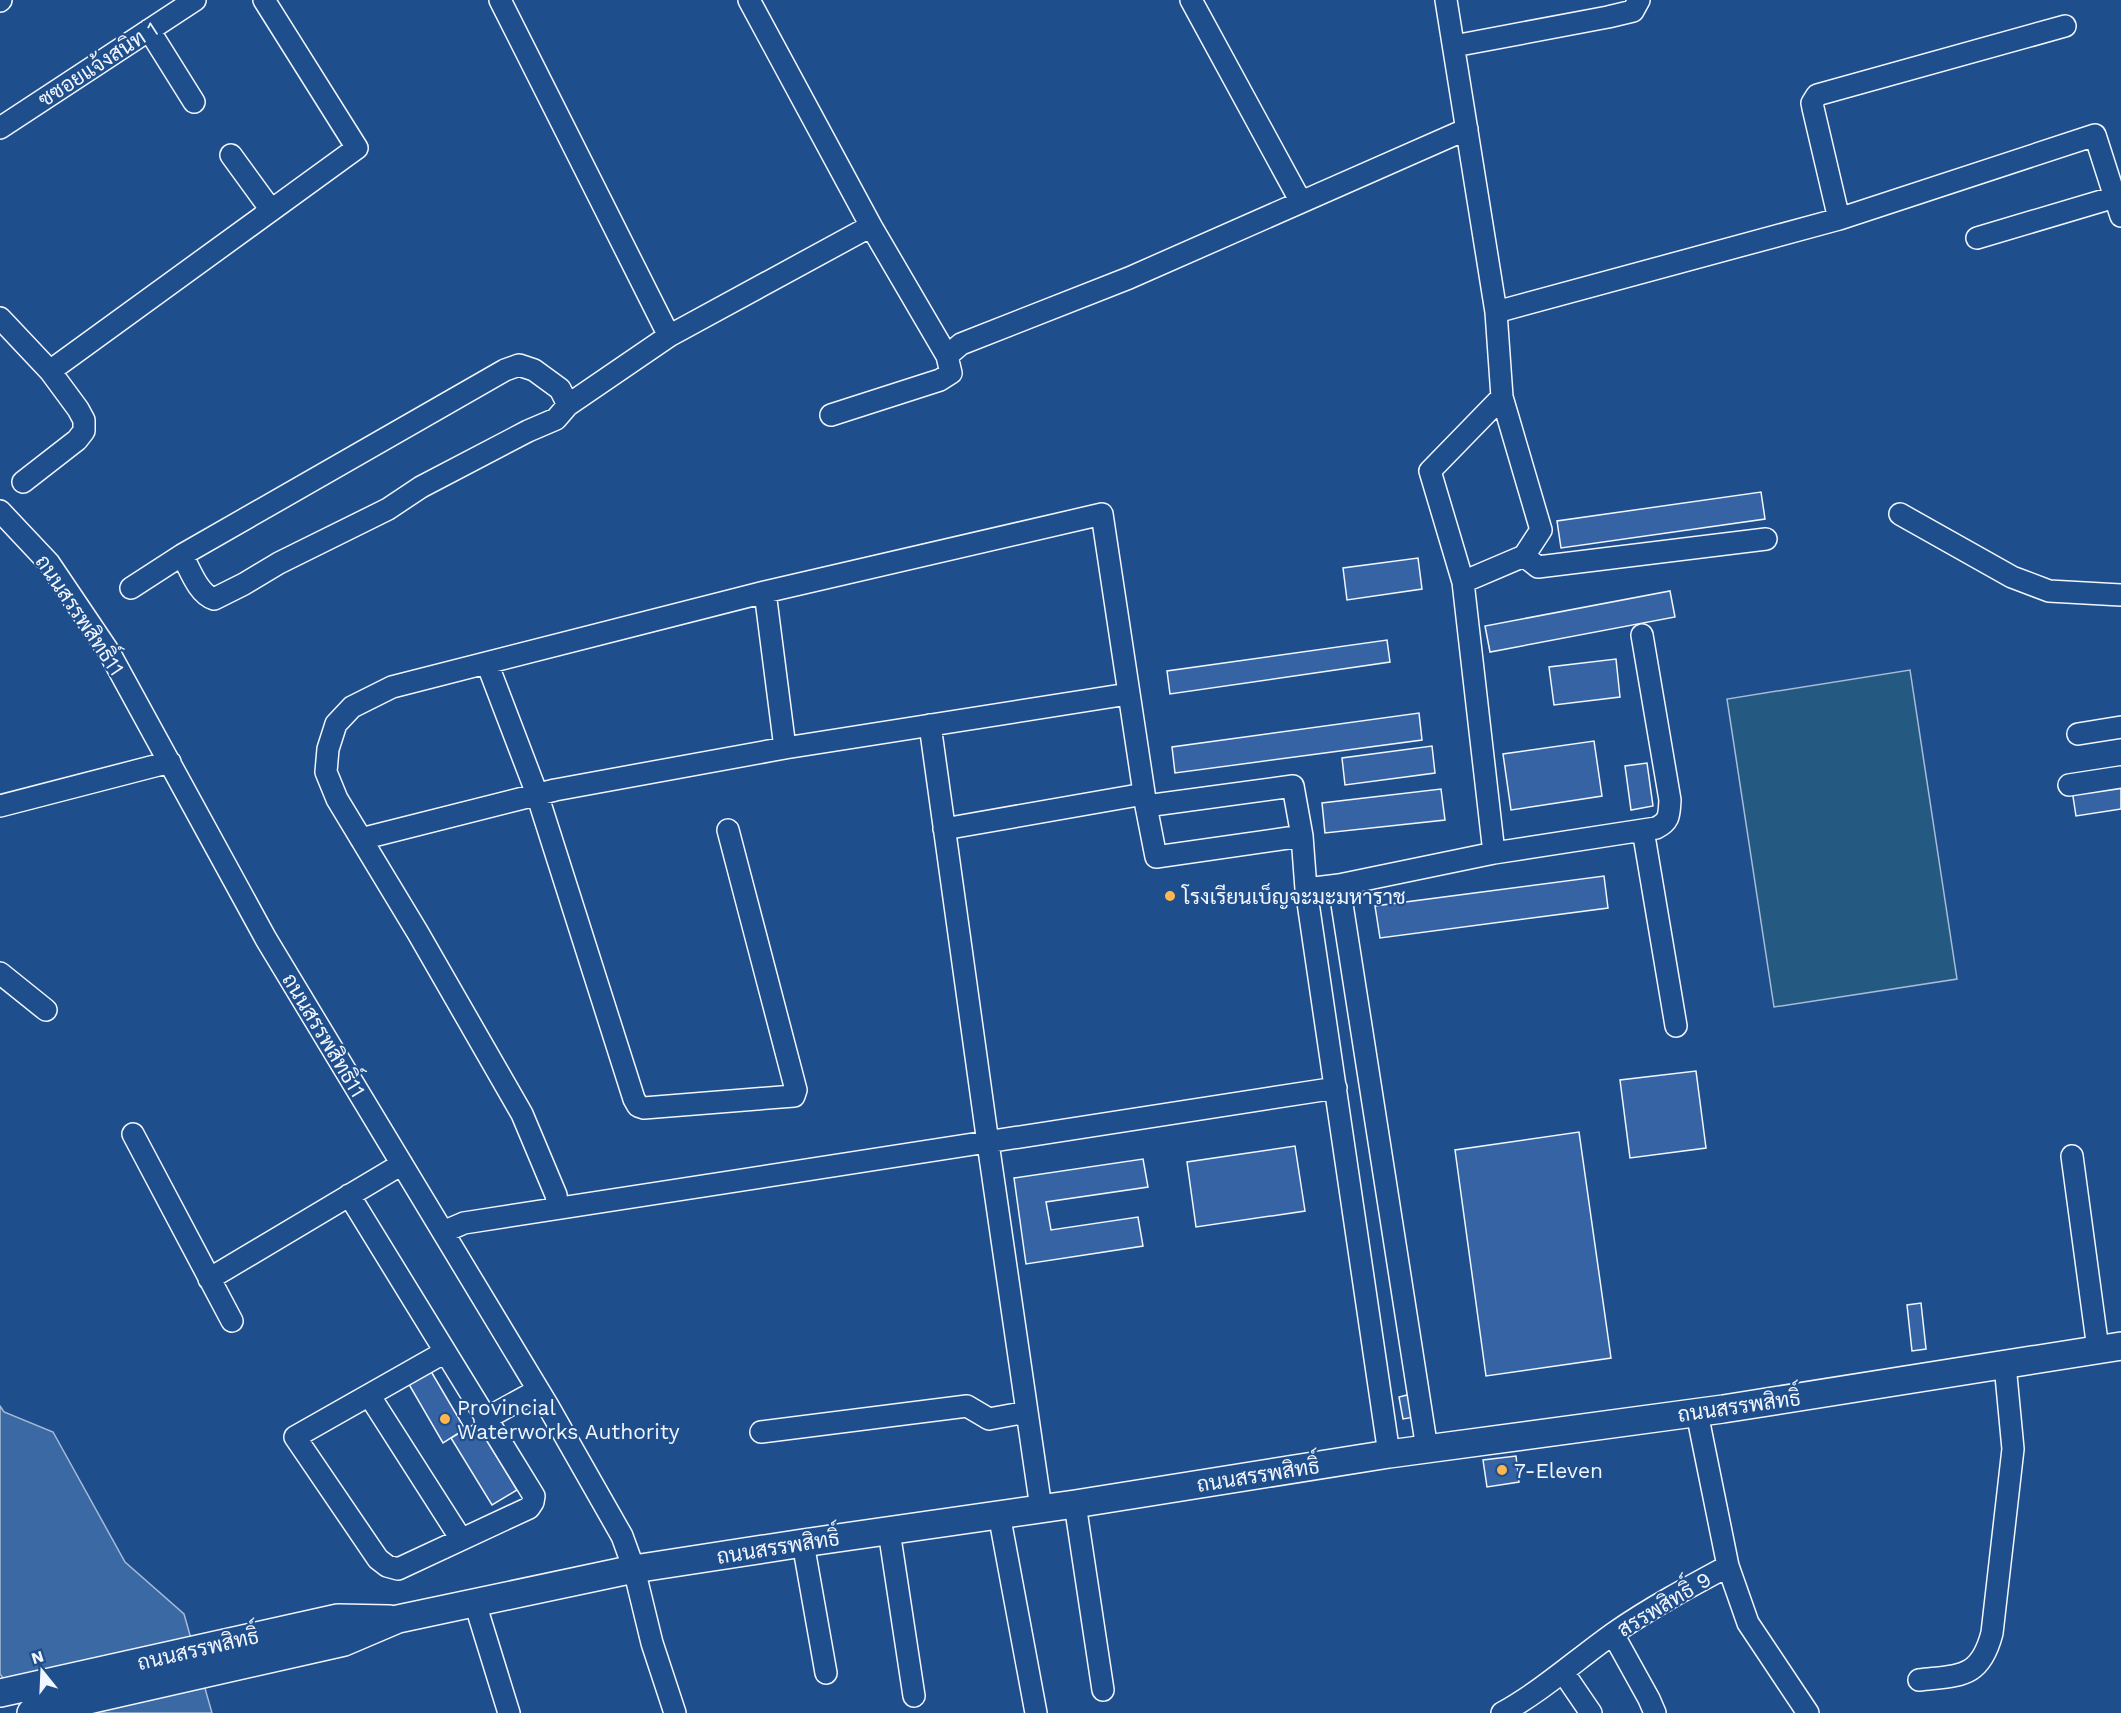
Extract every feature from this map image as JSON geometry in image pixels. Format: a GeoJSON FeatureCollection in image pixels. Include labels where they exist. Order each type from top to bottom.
{"type":"FeatureCollection","features":[{"type":"Feature","properties":{"kind":"main road","name":"ถนนสรรพสิทธิ์"},"geometry":{"type":"LineString","coordinates":[[0,1693],[398,1619],[634,1569],[1075,1504],[1389,1454],[1697,1413],[2110,1348]]}},
{"type":"Feature","properties":{"kind":"main road","name":"ถนนสรรพสิทธิ์"},"geometry":{"type":"LineString","coordinates":[[31,1713],[341,1630]]}},
{"type":"Feature","properties":{"kind":"street","name":"ซซอยแจ้งสนิท 1"},"geometry":{"type":"LineString","coordinates":[[0,128],[195,0]]}},
{"type":"Feature","properties":{"kind":"street"},"geometry":{"type":"LineString","coordinates":[[50,371],[357,148],[264,0]]}},
{"type":"Feature","properties":{"kind":"street"},"geometry":{"type":"LineString","coordinates":[[500,0],[669,336]]}},
{"type":"Feature","properties":{"kind":"street"},"geometry":{"type":"LineString","coordinates":[[748,0],[871,226],[947,356],[951,373],[940,380],[831,415]]}},
{"type":"Feature","properties":{"kind":"street"},"geometry":{"type":"LineString","coordinates":[[1191,0],[1301,202]]}},
{"type":"Feature","properties":{"kind":"street"},"geometry":{"type":"LineString","coordinates":[[1446,0],[1496,312],[1502,397],[1541,530],[1524,556],[1462,582]]}},
{"type":"Feature","properties":{"kind":"street"},"geometry":{"type":"LineString","coordinates":[[1454,46],[1633,11],[1639,0]]}},
{"type":"Feature","properties":{"kind":"street"},"geometry":{"type":"LineString","coordinates":[[1839,219],[1812,103],[1817,95],[2065,27]]}},
{"type":"Feature","properties":{"kind":"street"},"geometry":{"type":"LineString","coordinates":[[149,30],[194,102]]}},
{"type":"Feature","properties":{"kind":"street"},"geometry":{"type":"LineString","coordinates":[[947,356],[961,344],[1129,278],[1467,129]]}},
{"type":"Feature","properties":{"kind":"street"},"geometry":{"type":"LineString","coordinates":[[1496,312],[1839,219],[2096,135],[2119,207],[1977,238]]}},
{"type":"Feature","properties":{"kind":"street"},"geometry":{"type":"LineString","coordinates":[[231,155],[271,210]]}},
{"type":"Feature","properties":{"kind":"street"},"geometry":{"type":"LineString","coordinates":[[182,555],[199,586],[207,596],[214,599],[279,563],[388,509],[421,487],[528,431],[556,419],[568,405],[669,336],[871,226]]}},
{"type":"Feature","properties":{"kind":"street"},"geometry":{"type":"LineString","coordinates":[[0,318],[50,371],[84,420],[84,431],[77,440],[23,482]]}},
{"type":"Feature","properties":{"kind":"street"},"geometry":{"type":"LineString","coordinates":[[130,588],[182,555],[505,370],[519,365],[534,370],[560,389],[568,405]]}},
{"type":"Feature","properties":{"kind":"street"},"geometry":{"type":"LineString","coordinates":[[1494,853],[1462,582],[1430,471],[1502,397]]}},
{"type":"Feature","properties":{"kind":"street","name":"ถนนสรรพสิทธิ์11"},"geometry":{"type":"LineString","coordinates":[[0,511],[49,563],[109,652],[266,939],[538,1390],[622,1536],[634,1569],[652,1643],[675,1713]]}},
{"type":"Feature","properties":{"kind":"street"},"geometry":{"type":"LineString","coordinates":[[558,1208],[556,1196],[522,1114],[338,799],[326,772],[328,749],[336,724],[352,707],[392,687],[765,592],[1102,514],[1128,694],[1156,857],[1302,836]]}},
{"type":"Feature","properties":{"kind":"street"},"geometry":{"type":"LineString","coordinates":[[1900,514],[2012,577],[2049,591],[2121,595]]}},
{"type":"Feature","properties":{"kind":"street"},"geometry":{"type":"LineString","coordinates":[[1524,556],[1538,567],[1766,538]]}},
{"type":"Feature","properties":{"kind":"street"},"geometry":{"type":"LineString","coordinates":[[765,592],[785,748]]}},
{"type":"Feature","properties":{"kind":"street"},"geometry":{"type":"LineString","coordinates":[[1306,890],[1494,853],[1656,828],[1664,824],[1668,816],[1670,800],[1642,635]]}},
{"type":"Feature","properties":{"kind":"street"},"geometry":{"type":"LineString","coordinates":[[488,663],[537,794],[634,1099],[638,1106],[644,1108],[794,1095],[796,1090],[728,830]]}},
{"type":"Feature","properties":{"kind":"street"},"geometry":{"type":"LineString","coordinates":[[361,839],[537,794],[785,748],[1128,694]]}},
{"type":"Feature","properties":{"kind":"street"},"geometry":{"type":"LineString","coordinates":[[930,725],[1041,1508]]}},
{"type":"Feature","properties":{"kind":"street"},"geometry":{"type":"LineString","coordinates":[[2078,734],[2121,727]]}},
{"type":"Feature","properties":{"kind":"street"},"geometry":{"type":"LineString","coordinates":[[0,806],[170,762]]}},
{"type":"Feature","properties":{"kind":"street"},"geometry":{"type":"LineString","coordinates":[[2069,785],[2121,777]]}},
{"type":"Feature","properties":{"kind":"street"},"geometry":{"type":"LineString","coordinates":[[944,829],[1145,800],[1293,786],[1302,836],[1306,890],[1389,1454]]}},
{"type":"Feature","properties":{"kind":"street"},"geometry":{"type":"LineString","coordinates":[[1643,830],[1676,1026]]}},
{"type":"Feature","properties":{"kind":"street"},"geometry":{"type":"LineString","coordinates":[[1339,885],[1427,1449]]}},
{"type":"Feature","properties":{"kind":"street"},"geometry":{"type":"LineString","coordinates":[[0,974],[46,1011]]}},
{"type":"Feature","properties":{"kind":"street"},"geometry":{"type":"LineString","coordinates":[[443,1232],[464,1223],[1336,1089]]}},
{"type":"Feature","properties":{"kind":"street"},"geometry":{"type":"LineString","coordinates":[[133,1134],[232,1321]]}},
{"type":"Feature","properties":{"kind":"street"},"geometry":{"type":"LineString","coordinates":[[2072,1156],[2110,1348]]}},
{"type":"Feature","properties":{"kind":"street"},"geometry":{"type":"LineString","coordinates":[[208,1279],[402,1164]]}},
{"type":"Feature","properties":{"kind":"street"},"geometry":{"type":"LineString","coordinates":[[349,1195],[531,1491],[533,1502],[530,1508],[398,1569],[387,1566],[378,1559],[295,1437],[445,1352]]}},
{"type":"Feature","properties":{"kind":"street"},"geometry":{"type":"LineString","coordinates":[[1919,1680],[1967,1672],[1981,1662],[1989,1646],[2013,1449],[2005,1365]]}},
{"type":"Feature","properties":{"kind":"street"},"geometry":{"type":"LineString","coordinates":[[485,1419],[538,1390]]}},
{"type":"Feature","properties":{"kind":"street"},"geometry":{"type":"LineString","coordinates":[[369,1395],[461,1539]]}},
{"type":"Feature","properties":{"kind":"street"},"geometry":{"type":"LineString","coordinates":[[761,1432],[967,1406],[989,1419],[1027,1412]]}},
{"type":"Feature","properties":{"kind":"street","name":"สรรพสิทธิ์ 9"},"geometry":{"type":"LineString","coordinates":[[1502,1713],[1522,1702],[1613,1634],[1664,1600],[1728,1566],[1697,1413]]}},
{"type":"Feature","properties":{"kind":"street"},"geometry":{"type":"LineString","coordinates":[[1075,1504],[1103,1690]]}},
{"type":"Feature","properties":{"kind":"street"},"geometry":{"type":"LineString","coordinates":[[999,1514],[1036,1713]]}},
{"type":"Feature","properties":{"kind":"street"},"geometry":{"type":"LineString","coordinates":[[889,1531],[915,1696]]}},
{"type":"Feature","properties":{"kind":"street"},"geometry":{"type":"LineString","coordinates":[[803,1543],[826,1673]]}},
{"type":"Feature","properties":{"kind":"street"},"geometry":{"type":"LineString","coordinates":[[1728,1566],[1748,1623],[1808,1713]]}},
{"type":"Feature","properties":{"kind":"street"},"geometry":{"type":"LineString","coordinates":[[475,1603],[509,1713]]}},
{"type":"Feature","properties":{"kind":"street"},"geometry":{"type":"LineString","coordinates":[[1613,1634],[1655,1713]]}},
{"type":"Feature","properties":{"kind":"street"},"geometry":{"type":"LineString","coordinates":[[1563,1672],[1591,1713]]}},
{"type":"Feature","properties":{"kind":"shaded area"},"geometry":{"type":"Polygon","coordinates":[[[1910,670],[1957,979],[1774,1007],[1727,699],[1910,670]]]}},
{"type":"Feature","properties":{"kind":"shaded area"},"geometry":{"type":"Polygon","coordinates":[[[0,1406],[4,1412],[53,1432],[125,1562],[184,1614],[212,1713],[29,1713],[0,1674],[0,1406]]]}},
{"type":"Feature","properties":{"kind":"building"},"geometry":{"type":"Polygon","coordinates":[[[1761,492],[1765,519],[1561,548],[1557,521],[1761,492]]]}},
{"type":"Feature","properties":{"kind":"building"},"geometry":{"type":"Polygon","coordinates":[[[1418,558],[1422,589],[1347,600],[1343,568],[1418,558]]]}},
{"type":"Feature","properties":{"kind":"building"},"geometry":{"type":"Polygon","coordinates":[[[1670,591],[1675,617],[1490,652],[1485,626],[1670,591]]]}},
{"type":"Feature","properties":{"kind":"building"},"geometry":{"type":"Polygon","coordinates":[[[1387,640],[1390,662],[1170,694],[1167,671],[1387,640]]]}},
{"type":"Feature","properties":{"kind":"building"},"geometry":{"type":"Polygon","coordinates":[[[1616,659],[1620,697],[1554,705],[1549,667],[1616,659]]]}},
{"type":"Feature","properties":{"kind":"building"},"geometry":{"type":"Polygon","coordinates":[[[1419,713],[1422,740],[1175,773],[1172,747],[1419,713]]]}},
{"type":"Feature","properties":{"kind":"building"},"geometry":{"type":"Polygon","coordinates":[[[1594,741],[1602,796],[1511,810],[1503,754],[1594,741]]]}},
{"type":"Feature","properties":{"kind":"building"},"geometry":{"type":"Polygon","coordinates":[[[1432,746],[1435,773],[1345,785],[1342,758],[1432,746]]]}},
{"type":"Feature","properties":{"kind":"building"},"geometry":{"type":"Polygon","coordinates":[[[1647,763],[1653,806],[1631,810],[1625,766],[1647,763]]]}},
{"type":"Feature","properties":{"kind":"building"},"geometry":{"type":"Polygon","coordinates":[[[2121,783],[2121,809],[2076,816],[2072,790],[2121,783]]]}},
{"type":"Feature","properties":{"kind":"building"},"geometry":{"type":"Polygon","coordinates":[[[1441,789],[1445,820],[1325,833],[1322,803],[1441,789]]]}},
{"type":"Feature","properties":{"kind":"building"},"geometry":{"type":"Polygon","coordinates":[[[1604,876],[1608,908],[1380,938],[1375,906],[1604,876]]]}},
{"type":"Feature","properties":{"kind":"building"},"geometry":{"type":"Polygon","coordinates":[[[1696,1071],[1706,1148],[1630,1158],[1620,1080],[1696,1071]]]}},
{"type":"Feature","properties":{"kind":"building"},"geometry":{"type":"Polygon","coordinates":[[[1579,1132],[1611,1358],[1486,1376],[1455,1150],[1579,1132]]]}},
{"type":"Feature","properties":{"kind":"building"},"geometry":{"type":"Polygon","coordinates":[[[1295,1146],[1305,1211],[1196,1227],[1187,1162],[1295,1146]]]}},
{"type":"Feature","properties":{"kind":"building"},"geometry":{"type":"Polygon","coordinates":[[[1143,1159],[1148,1187],[1046,1202],[1051,1230],[1138,1217],[1143,1246],[1026,1264],[1014,1178],[1143,1159]]]}},
{"type":"Feature","properties":{"kind":"building"},"geometry":{"type":"Polygon","coordinates":[[[1921,1303],[1926,1349],[1912,1351],[1907,1305],[1921,1303]]]}},
{"type":"Feature","properties":{"kind":"building"},"geometry":{"type":"Polygon","coordinates":[[[429,1368],[465,1429],[443,1443],[407,1381],[429,1368]]]}},
{"type":"Feature","properties":{"kind":"building"},"geometry":{"type":"Polygon","coordinates":[[[1411,1394],[1415,1417],[1403,1419],[1399,1397],[1411,1394]]]}},
{"type":"Feature","properties":{"kind":"building"},"geometry":{"type":"Polygon","coordinates":[[[476,1423],[517,1490],[492,1505],[451,1438],[476,1423]]]}},
{"type":"Feature","properties":{"kind":"building"},"geometry":{"type":"Polygon","coordinates":[[[1516,1456],[1519,1482],[1487,1487],[1483,1460],[1516,1456]]]}},
{"type":"Feature","properties":{"kind":"place","name":"โรงเรียนเบ็ญจะมะมหาราช"},"geometry":{"type":"Point","coordinates":[1170,896]}},
{"type":"Feature","properties":{"kind":"place","name":"Provincial Waterworks Authority"},"geometry":{"type":"Point","coordinates":[445,1419]}},
{"type":"Feature","properties":{"kind":"place","name":"7-Eleven"},"geometry":{"type":"Point","coordinates":[1502,1470]}}]}
